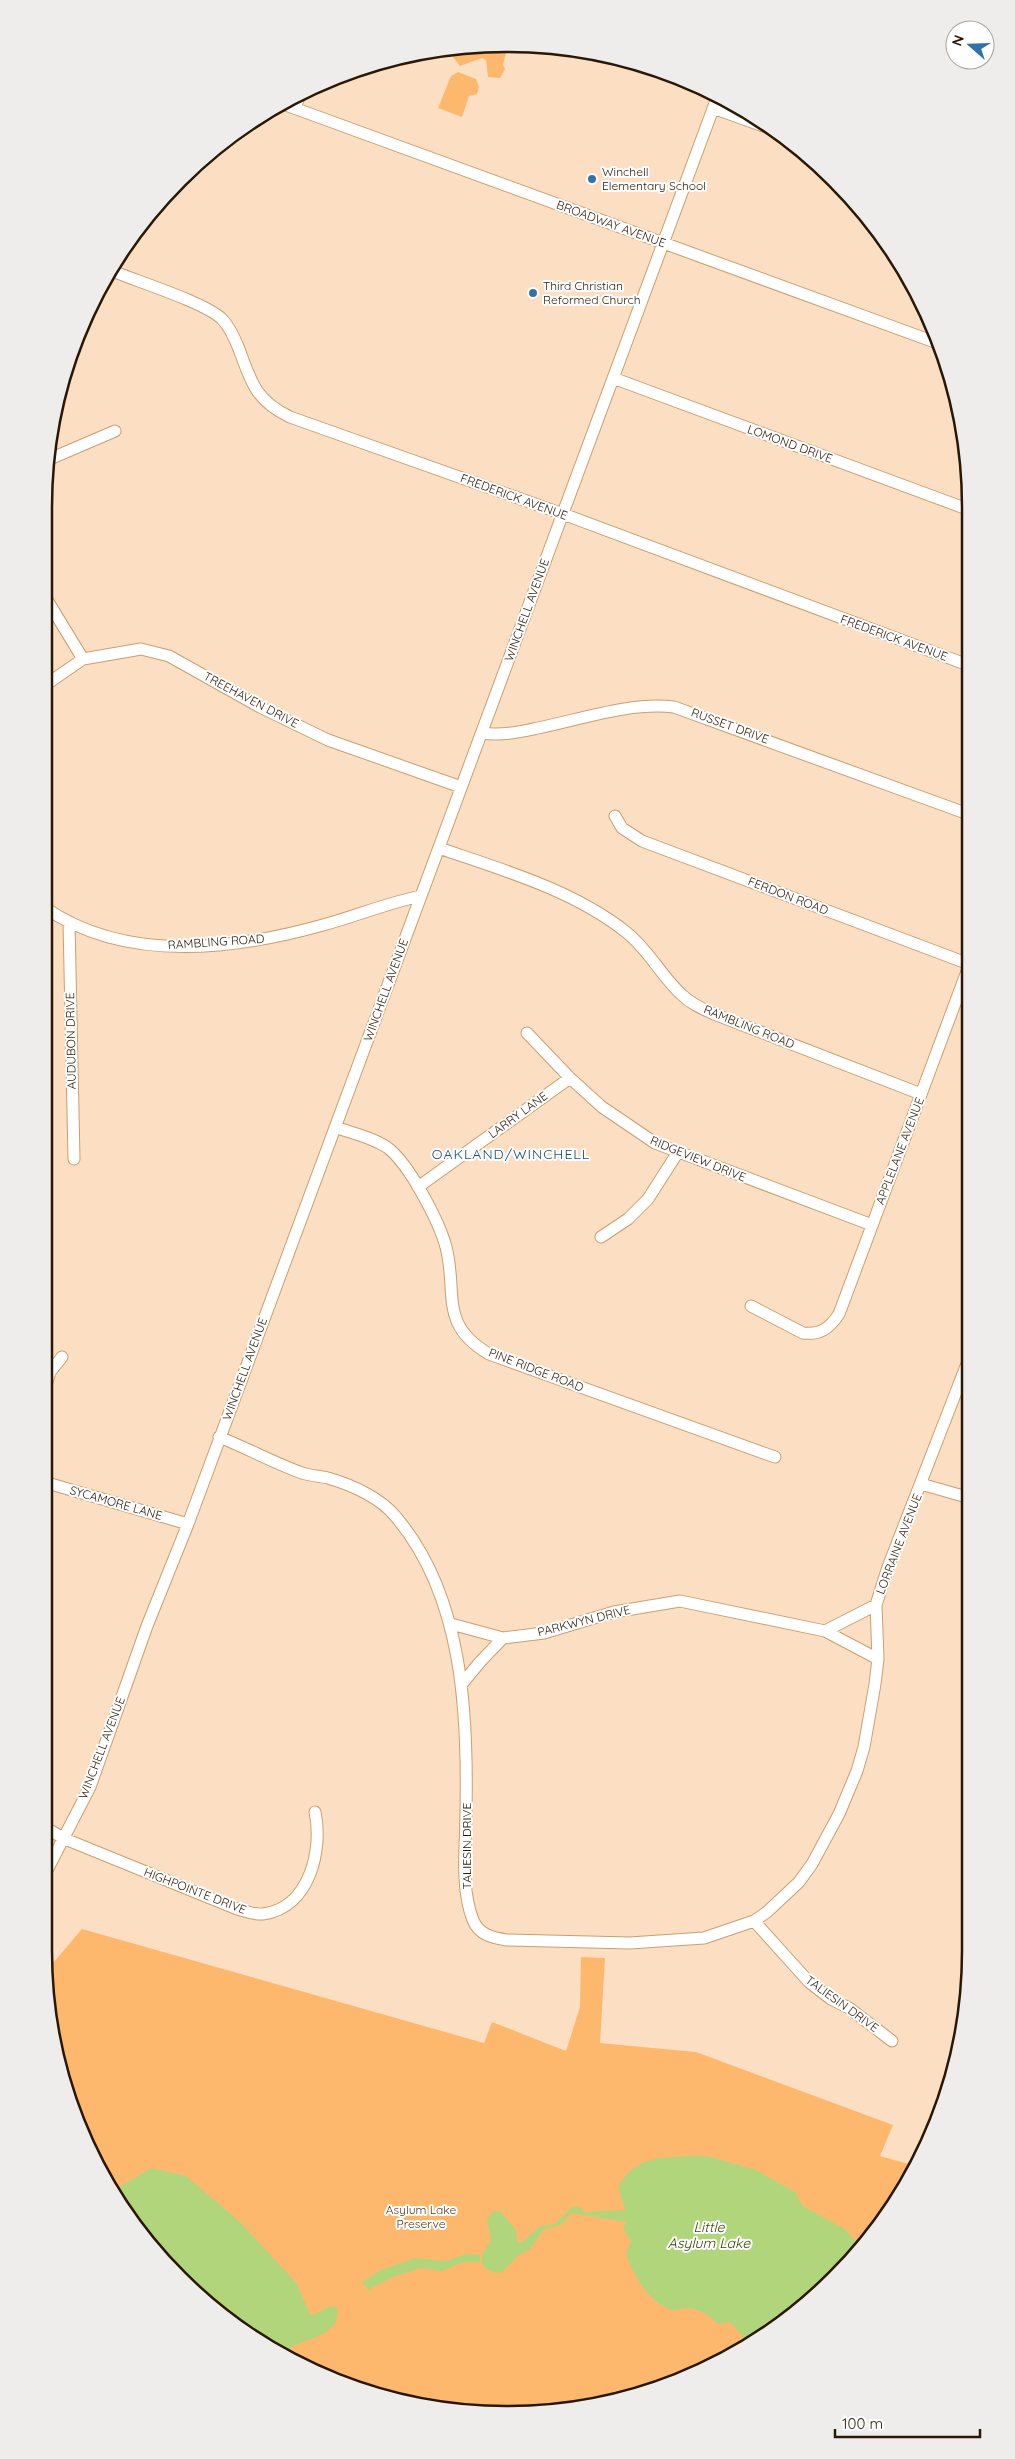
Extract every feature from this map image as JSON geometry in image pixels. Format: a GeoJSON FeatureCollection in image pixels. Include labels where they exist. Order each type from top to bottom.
{"type":"FeatureCollection","features":[{"type":"Feature","properties":{"kind":"street","name":"WINCHELL AVENUE"},"geometry":{"type":"LineString","coordinates":[[52,1861],[90,1787],[148,1626],[188,1524],[715,103]]}},
{"type":"Feature","properties":{"kind":"street"},"geometry":{"type":"LineString","coordinates":[[295,108],[296,104]]}},
{"type":"Feature","properties":{"kind":"street","name":"BROADWAY AVENUE"},"geometry":{"type":"LineString","coordinates":[[291,107],[931,341]]}},
{"type":"Feature","properties":{"kind":"street","name":"FREDERICK AVENUE"},"geometry":{"type":"LineString","coordinates":[[117,273],[199,306],[223,320],[235,338],[250,380],[258,394],[276,411],[562,514],[962,663]]}},
{"type":"Feature","properties":{"kind":"street","name":"LOMOND DRIVE"},"geometry":{"type":"LineString","coordinates":[[613,378],[962,507]]}},
{"type":"Feature","properties":{"kind":"street"},"geometry":{"type":"LineString","coordinates":[[55,457],[115,431]]}},
{"type":"Feature","properties":{"kind":"street"},"geometry":{"type":"LineString","coordinates":[[52,608],[83,659]]}},
{"type":"Feature","properties":{"kind":"street","name":"TREEHAVEN DRIVE"},"geometry":{"type":"LineString","coordinates":[[52,680],[83,659],[141,650],[169,656],[260,707],[328,740],[461,787]]}},
{"type":"Feature","properties":{"kind":"street","name":"RUSSET DRIVE"},"geometry":{"type":"LineString","coordinates":[[482,733],[506,735],[629,708],[674,707],[962,812]]}},
{"type":"Feature","properties":{"kind":"street","name":"FERDON ROAD"},"geometry":{"type":"LineString","coordinates":[[615,816],[622,828],[642,841],[962,962]]}},
{"type":"Feature","properties":{"kind":"street","name":"RAMBLING ROAD"},"geometry":{"type":"LineString","coordinates":[[439,848],[515,874],[592,909],[626,932],[645,950],[681,995],[695,1005],[921,1094]]}},
{"type":"Feature","properties":{"kind":"street","name":"RAMBLING ROAD"},"geometry":{"type":"LineString","coordinates":[[52,912],[69,922],[117,940],[140,944],[196,945],[260,940],[324,925],[391,902],[421,896]]}},
{"type":"Feature","properties":{"kind":"street","name":"AUDUBON DRIVE"},"geometry":{"type":"LineString","coordinates":[[69,922],[74,1159]]}},
{"type":"Feature","properties":{"kind":"street","name":"APPLELANE AVENUE"},"geometry":{"type":"LineString","coordinates":[[751,1306],[803,1333],[811,1334],[824,1332],[838,1314],[962,984]]}},
{"type":"Feature","properties":{"kind":"street","name":"RIDGEVIEW DRIVE"},"geometry":{"type":"LineString","coordinates":[[527,1033],[570,1078],[602,1107],[639,1134],[678,1152],[872,1224]]}},
{"type":"Feature","properties":{"kind":"street","name":"LARRY LANE"},"geometry":{"type":"LineString","coordinates":[[418,1187],[570,1078]]}},
{"type":"Feature","properties":{"kind":"street","name":"PINE RIDGE ROAD"},"geometry":{"type":"LineString","coordinates":[[335,1128],[387,1147],[396,1154],[418,1187],[446,1247],[454,1316],[465,1337],[475,1346],[489,1354],[775,1457]]}},
{"type":"Feature","properties":{"kind":"street"},"geometry":{"type":"LineString","coordinates":[[601,1237],[628,1219],[648,1199],[678,1152]]}},
{"type":"Feature","properties":{"kind":"street"},"geometry":{"type":"LineString","coordinates":[[52,1370],[62,1358]]}},
{"type":"Feature","properties":{"kind":"street","name":"LORRAINE AVENUE"},"geometry":{"type":"LineString","coordinates":[[704,1938],[754,1921],[767,1912],[799,1882],[812,1864],[839,1814],[864,1747],[878,1659],[876,1605],[888,1567],[962,1377]]}},
{"type":"Feature","properties":{"kind":"street"},"geometry":{"type":"LineString","coordinates":[[219,1437],[304,1474],[327,1478],[347,1485],[386,1505],[407,1530],[422,1554],[451,1624]]}},
{"type":"Feature","properties":{"kind":"street","name":"SYCAMORE LANE"},"geometry":{"type":"LineString","coordinates":[[52,1484],[188,1524]]}},
{"type":"Feature","properties":{"kind":"street"},"geometry":{"type":"LineString","coordinates":[[921,1484],[962,1496]]}},
{"type":"Feature","properties":{"kind":"street","name":"PARKWYN DRIVE"},"geometry":{"type":"LineString","coordinates":[[451,1624],[503,1638],[544,1633],[614,1612],[680,1601],[824,1631],[878,1659]]}},
{"type":"Feature","properties":{"kind":"street"},"geometry":{"type":"LineString","coordinates":[[824,1631],[876,1605]]}},
{"type":"Feature","properties":{"kind":"street","name":"TALIESIN DRIVE"},"geometry":{"type":"LineString","coordinates":[[451,1624],[461,1685],[467,1760],[466,1886],[474,1922],[481,1932],[492,1938],[507,1940],[630,1943],[704,1938]]}},
{"type":"Feature","properties":{"kind":"street"},"geometry":{"type":"LineString","coordinates":[[461,1685],[503,1638]]}},
{"type":"Feature","properties":{"kind":"street","name":"HIGHPOINTE DRIVE"},"geometry":{"type":"LineString","coordinates":[[52,1832],[64,1839],[237,1909],[264,1914],[288,1903],[304,1885],[315,1859],[318,1842],[315,1812]]}},
{"type":"Feature","properties":{"kind":"street","name":"TALIESIN DRIVE"},"geometry":{"type":"LineString","coordinates":[[754,1921],[809,1982],[831,1999],[849,2008],[892,2041]]}},
{"type":"Feature","properties":{"kind":"green space"},"geometry":{"type":"Polygon","coordinates":[[[505,52],[506,53],[503,65],[505,69],[500,78],[488,77],[486,60],[482,58],[460,66],[453,57],[478,53],[505,52]]]}},
{"type":"Feature","properties":{"kind":"green space"},"geometry":{"type":"Polygon","coordinates":[[[458,72],[476,79],[479,87],[477,94],[469,96],[462,117],[438,108],[451,76],[458,72]]]}},
{"type":"Feature","properties":{"kind":"green space","name":"Asylum Lake Preserve"},"geometry":{"type":"Polygon","coordinates":[[[82,1929],[484,2043],[492,2022],[566,2051],[580,2007],[581,1957],[605,1958],[600,2043],[696,2052],[893,2125],[880,2156],[910,2164],[886,2204],[850,2252],[808,2294],[760,2330],[709,2360],[682,2372],[625,2391],[567,2403],[537,2406],[478,2406],[419,2398],[390,2391],[333,2372],[280,2346],[207,2294],[165,2252],[113,2179],[87,2126],[68,2069],[61,2040],[56,2011],[52,1964],[82,1929]]]}},
{"type":"Feature","properties":{"kind":"water","name":"Little Asylum Lake"},"geometry":{"type":"Polygon","coordinates":[[[707,2156],[756,2170],[795,2192],[803,2206],[846,2230],[854,2240],[858,2241],[850,2252],[808,2294],[743,2341],[742,2335],[730,2322],[718,2324],[704,2313],[692,2309],[672,2310],[663,2306],[649,2294],[637,2279],[626,2253],[631,2242],[623,2228],[627,2222],[571,2213],[561,2225],[544,2229],[530,2249],[519,2255],[501,2273],[489,2271],[482,2264],[482,2255],[491,2240],[487,2220],[493,2211],[501,2212],[516,2230],[517,2241],[521,2243],[540,2226],[555,2224],[572,2207],[579,2207],[585,2212],[625,2210],[618,2187],[625,2177],[639,2165],[667,2157],[707,2156]]]}},
{"type":"Feature","properties":{"kind":"water"},"geometry":{"type":"Polygon","coordinates":[[[151,2168],[186,2176],[240,2222],[297,2284],[310,2314],[314,2315],[330,2306],[337,2307],[337,2315],[332,2327],[320,2335],[287,2350],[255,2330],[207,2294],[165,2252],[119,2188],[151,2168]]]}},
{"type":"Feature","properties":{"kind":"water"},"geometry":{"type":"Polygon","coordinates":[[[466,2254],[480,2255],[480,2262],[463,2262],[442,2271],[421,2268],[393,2277],[368,2290],[362,2282],[381,2270],[415,2258],[446,2261],[466,2254]]]}},
{"type":"Feature","properties":{"kind":"place","name":"Winchell Elementary School"},"geometry":{"type":"Point","coordinates":[592,179]}},
{"type":"Feature","properties":{"kind":"place","name":"Third Christian Reformed Church"},"geometry":{"type":"Point","coordinates":[533,293]}},
{"type":"Feature","properties":{"kind":"district","name":"OAKLAND/WINCHELL"},"geometry":{"type":"Point","coordinates":[511,1154]}}]}
